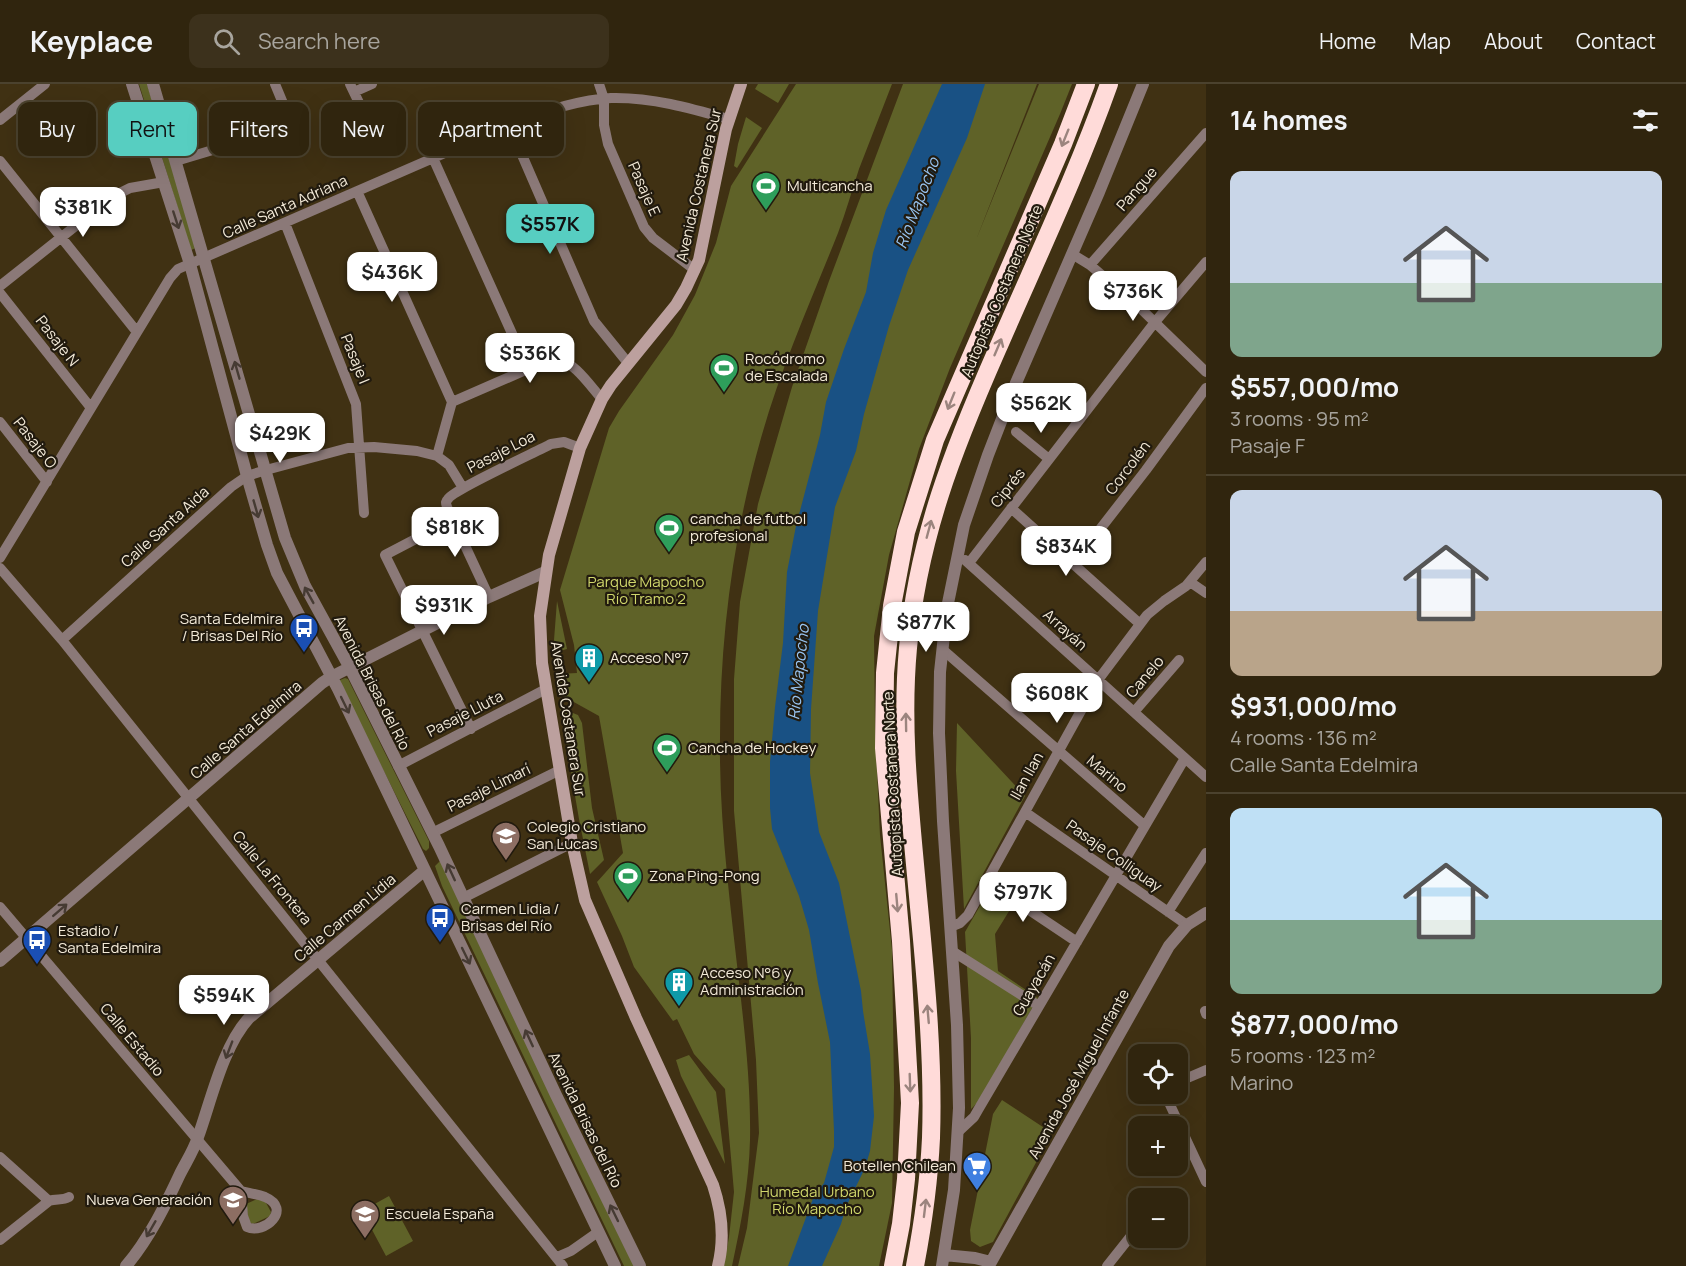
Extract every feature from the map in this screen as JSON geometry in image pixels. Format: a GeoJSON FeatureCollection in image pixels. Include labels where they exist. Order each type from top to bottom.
{"type":"FeatureCollection","features":[{"type":"Feature","properties":{"kind":"highway","name":"Autopista Costanera Norte"},"geometry":{"type":"LineString","coordinates":[[893,1266],[906,1179],[910,1103],[901,952],[885,756],[884,685],[892,606],[908,525],[935,441],[1063,144],[1086,84]]}},
{"type":"Feature","properties":{"kind":"highway","name":"Autopista Costanera Norte"},"geometry":{"type":"LineString","coordinates":[[915,1266],[929,1172],[932,1096],[930,1034],[906,752],[906,679],[909,633],[916,590],[929,527],[957,443],[1109,84]]}},
{"type":"Feature","properties":{"kind":"main road","name":"Avenida Costanera Sur"},"geometry":{"type":"LineString","coordinates":[[718,1266],[722,1228],[721,1214],[713,1185],[636,1018],[585,900],[572,843],[546,689],[540,632],[545,572],[580,448],[602,399],[628,363],[676,305],[695,270],[702,250],[728,119],[741,84]]}},
{"type":"Feature","properties":{"kind":"street"},"geometry":{"type":"LineString","coordinates":[[0,120],[45,84]]}},
{"type":"Feature","properties":{"kind":"street"},"geometry":{"type":"LineString","coordinates":[[132,84],[190,264],[247,476],[277,573],[332,677],[615,1266]]}},
{"type":"Feature","properties":{"kind":"street","name":"Avenida Brisas del Río"},"geometry":{"type":"LineString","coordinates":[[153,84],[285,538],[297,570],[350,668],[432,833],[640,1266]]}},
{"type":"Feature","properties":{"kind":"street"},"geometry":{"type":"LineString","coordinates":[[275,84],[282,102]]}},
{"type":"Feature","properties":{"kind":"street"},"geometry":{"type":"LineString","coordinates":[[358,102],[352,88],[372,84]]}},
{"type":"Feature","properties":{"kind":"street","name":"Pasaje E"},"geometry":{"type":"LineString","coordinates":[[599,84],[604,99],[604,125],[608,144],[644,227],[653,238],[695,270]]}},
{"type":"Feature","properties":{"kind":"street"},"geometry":{"type":"LineString","coordinates":[[996,1264],[943,1261],[951,1213],[959,1131],[958,1054],[939,743],[939,691],[947,608],[957,554],[990,447],[1143,84]]}},
{"type":"Feature","properties":{"kind":"street","name":"Calle Santa Adriana"},"geometry":{"type":"LineString","coordinates":[[564,106],[604,99],[631,99],[686,108],[728,119]]}},
{"type":"Feature","properties":{"kind":"street","name":"Pangue"},"geometry":{"type":"LineString","coordinates":[[1090,265],[1206,133]]}},
{"type":"Feature","properties":{"kind":"street"},"geometry":{"type":"LineString","coordinates":[[176,161],[209,151]]}},
{"type":"Feature","properties":{"kind":"street","name":"Calle Santa Adriana"},"geometry":{"type":"LineString","coordinates":[[0,558],[137,332],[178,269],[438,156]]}},
{"type":"Feature","properties":{"kind":"street"},"geometry":{"type":"LineString","coordinates":[[522,156],[594,321],[628,363]]}},
{"type":"Feature","properties":{"kind":"street"},"geometry":{"type":"LineString","coordinates":[[433,158],[528,369]]}},
{"type":"Feature","properties":{"kind":"street"},"geometry":{"type":"LineString","coordinates":[[0,161],[137,332]]}},
{"type":"Feature","properties":{"kind":"street"},"geometry":{"type":"LineString","coordinates":[[0,286],[117,193],[130,188],[164,182]]}},
{"type":"Feature","properties":{"kind":"street"},"geometry":{"type":"LineString","coordinates":[[357,191],[452,402],[437,456],[448,465],[463,488]]}},
{"type":"Feature","properties":{"kind":"street","name":"Pasaje I"},"geometry":{"type":"LineString","coordinates":[[285,224],[354,397],[357,410],[364,513]]}},
{"type":"Feature","properties":{"kind":"street"},"geometry":{"type":"LineString","coordinates":[[1072,254],[1090,265],[1155,322],[1206,372]]}},
{"type":"Feature","properties":{"kind":"street","name":"Ciprés"},"geometry":{"type":"LineString","coordinates":[[969,563],[1155,322],[1206,262]]}},
{"type":"Feature","properties":{"kind":"street","name":"Pasaje N"},"geometry":{"type":"LineString","coordinates":[[0,293],[91,408]]}},
{"type":"Feature","properties":{"kind":"street"},"geometry":{"type":"LineString","coordinates":[[452,402],[553,359],[562,359],[571,364],[602,399]]}},
{"type":"Feature","properties":{"kind":"street","name":"Corcolén"},"geometry":{"type":"LineString","coordinates":[[1073,564],[1206,388]]}},
{"type":"Feature","properties":{"kind":"street","name":"Pasaje O"},"geometry":{"type":"LineString","coordinates":[[0,422],[46,482]]}},
{"type":"Feature","properties":{"kind":"street"},"geometry":{"type":"LineString","coordinates":[[1016,432],[1049,459]]}},
{"type":"Feature","properties":{"kind":"street","name":"Pasaje Loa"},"geometry":{"type":"LineString","coordinates":[[452,520],[446,501],[463,488],[551,444],[564,442],[580,448]]}},
{"type":"Feature","properties":{"kind":"street","name":"Calle Santa Aida"},"geometry":{"type":"LineString","coordinates":[[62,640],[231,487],[247,476],[336,451],[359,447],[417,451],[437,456]]}},
{"type":"Feature","properties":{"kind":"street"},"geometry":{"type":"LineString","coordinates":[[1011,508],[1140,624]]}},
{"type":"Feature","properties":{"kind":"street"},"geometry":{"type":"LineString","coordinates":[[471,729],[385,555],[452,520],[489,597]]}},
{"type":"Feature","properties":{"kind":"street","name":"Arrayán"},"geometry":{"type":"LineString","coordinates":[[957,554],[1206,777]]}},
{"type":"Feature","properties":{"kind":"street","name":"Ilan Ilan"},"geometry":{"type":"LineString","coordinates":[[950,927],[960,923],[968,915],[1098,680],[1140,624],[1156,607],[1190,582],[1206,562]]}},
{"type":"Feature","properties":{"kind":"street","name":"Calle La Frontera"},"geometry":{"type":"LineString","coordinates":[[0,568],[62,640],[560,1262]]}},
{"type":"Feature","properties":{"kind":"street","name":"Calle Santa Edelmira"},"geometry":{"type":"LineString","coordinates":[[0,961],[322,683],[422,630],[545,572]]}},
{"type":"Feature","properties":{"kind":"street"},"geometry":{"type":"LineString","coordinates":[[1190,582],[1206,593]]}},
{"type":"Feature","properties":{"kind":"street","name":"Marino"},"geometry":{"type":"LineString","coordinates":[[942,649],[1145,826]]}},
{"type":"Feature","properties":{"kind":"street","name":"Canelo"},"geometry":{"type":"LineString","coordinates":[[1134,712],[1179,660]]}},
{"type":"Feature","properties":{"kind":"street","name":"Pasaje Lluta"},"geometry":{"type":"LineString","coordinates":[[398,766],[546,689]]}},
{"type":"Feature","properties":{"kind":"street","name":"Guayacán"},"geometry":{"type":"LineString","coordinates":[[959,1131],[974,1117],[1185,758]]}},
{"type":"Feature","properties":{"kind":"street","name":"Pasaje Limarí"},"geometry":{"type":"LineString","coordinates":[[432,833],[560,770]]}},
{"type":"Feature","properties":{"kind":"street","name":"Pasaje Colliguay"},"geometry":{"type":"LineString","coordinates":[[1024,812],[1187,925]]}},
{"type":"Feature","properties":{"kind":"street"},"geometry":{"type":"LineString","coordinates":[[464,898],[572,843]]}},
{"type":"Feature","properties":{"kind":"street"},"geometry":{"type":"LineString","coordinates":[[1168,912],[1206,853]]}},
{"type":"Feature","properties":{"kind":"street","name":"Calle Carmen Lidia"},"geometry":{"type":"LineString","coordinates":[[126,1266],[156,1220],[197,1140],[238,1030],[249,1018],[425,870]]}},
{"type":"Feature","properties":{"kind":"street"},"geometry":{"type":"LineString","coordinates":[[986,881],[1077,942]]}},
{"type":"Feature","properties":{"kind":"street","name":"Calle Estadio"},"geometry":{"type":"LineString","coordinates":[[0,907],[241,1191]]}},
{"type":"Feature","properties":{"kind":"street","name":"Avenida José Miguel Infante"},"geometry":{"type":"LineString","coordinates":[[996,1264],[1168,946],[1187,925],[1206,913]]}},
{"type":"Feature","properties":{"kind":"street"},"geometry":{"type":"LineString","coordinates":[[952,951],[1039,1006]]}},
{"type":"Feature","properties":{"kind":"street"},"geometry":{"type":"LineString","coordinates":[[1188,1078],[1206,1070]]}},
{"type":"Feature","properties":{"kind":"street"},"geometry":{"type":"LineString","coordinates":[[1170,1104],[1206,1182]]}},
{"type":"Feature","properties":{"kind":"street"},"geometry":{"type":"LineString","coordinates":[[0,1157],[49,1201]]}},
{"type":"Feature","properties":{"kind":"street"},"geometry":{"type":"LineString","coordinates":[[0,1240],[49,1201],[69,1197]]}},
{"type":"Feature","properties":{"kind":"street"},"geometry":{"type":"LineString","coordinates":[[560,1262],[571,1251],[598,1232]]}},
{"type":"Feature","properties":{"kind":"street"},"geometry":{"type":"LineString","coordinates":[[1107,1266],[1128,1240]]}},
{"type":"Feature","properties":{"kind":"green space"},"geometry":{"type":"Polygon","coordinates":[[[139,84],[147,84],[152,102],[145,102],[139,84]]]}},
{"type":"Feature","properties":{"kind":"green space"},"geometry":{"type":"Polygon","coordinates":[[[758,84],[789,84],[778,103],[755,89],[758,84]]]}},
{"type":"Feature","properties":{"kind":"green space","name":"Parque Mapocho Río Tramo 2"},"geometry":{"type":"Polygon","coordinates":[[[796,84],[892,84],[769,412],[751,475],[730,587],[722,663],[721,800],[747,1061],[750,1140],[746,1188],[732,1266],[724,1266],[734,1192],[725,1089],[694,1054],[677,1019],[673,1021],[634,967],[597,882],[623,853],[599,716],[563,696],[558,674],[577,673],[574,645],[560,590],[609,428],[673,335],[695,295],[716,243],[731,186],[796,84]]]}},
{"type":"Feature","properties":{"kind":"green space","name":"Humedal Urbano Río Mapocho"},"geometry":{"type":"Polygon","coordinates":[[[903,84],[1037,84],[976,240],[1039,84],[1072,84],[950,368],[919,449],[889,555],[874,636],[875,730],[880,835],[892,950],[894,1088],[892,1203],[879,1266],[738,1266],[747,1228],[759,1133],[756,1060],[734,811],[734,679],[740,602],[758,504],[792,387],[903,84]]]}},
{"type":"Feature","properties":{"kind":"green space"},"geometry":{"type":"Polygon","coordinates":[[[746,117],[762,128],[737,168],[734,166],[746,117]]]}},
{"type":"Feature","properties":{"kind":"green space"},"geometry":{"type":"Polygon","coordinates":[[[162,156],[169,156],[196,248],[191,250],[162,156]]]}},
{"type":"Feature","properties":{"kind":"green space"},"geometry":{"type":"Polygon","coordinates":[[[557,601],[567,649],[553,653],[557,601]]]}},
{"type":"Feature","properties":{"kind":"green space"},"geometry":{"type":"Polygon","coordinates":[[[348,679],[429,841],[429,848],[426,851],[340,684],[340,680],[348,679]]]}},
{"type":"Feature","properties":{"kind":"green space"},"geometry":{"type":"Polygon","coordinates":[[[560,708],[578,715],[582,723],[592,808],[604,860],[590,874],[579,819],[560,708]]]}},
{"type":"Feature","properties":{"kind":"green space"},"geometry":{"type":"Polygon","coordinates":[[[957,723],[1025,796],[964,909],[956,771],[957,723]]]}},
{"type":"Feature","properties":{"kind":"green space"},"geometry":{"type":"Polygon","coordinates":[[[441,860],[634,1266],[624,1266],[442,886],[435,866],[441,860]]]}},
{"type":"Feature","properties":{"kind":"green space"},"geometry":{"type":"Polygon","coordinates":[[[989,890],[1011,908],[995,934],[998,971],[1038,998],[978,1102],[971,1109],[971,1038],[965,932],[989,890]]]}},
{"type":"Feature","properties":{"kind":"green space"},"geometry":{"type":"Polygon","coordinates":[[[689,1055],[716,1092],[725,1164],[681,1076],[676,1060],[689,1055]]]}},
{"type":"Feature","properties":{"kind":"green space"},"geometry":{"type":"Polygon","coordinates":[[[1002,1100],[1052,1133],[993,1242],[980,1247],[971,1241],[970,1230],[993,1114],[1002,1100]]]}},
{"type":"Feature","properties":{"kind":"green space"},"geometry":{"type":"Polygon","coordinates":[[[389,1196],[413,1241],[386,1256],[362,1211],[389,1196]]]}},
{"type":"Feature","properties":{"kind":"green space"},"geometry":{"type":"Polygon","coordinates":[[[257,1199],[265,1201],[271,1212],[270,1216],[253,1224],[249,1222],[246,1204],[257,1199]]]}},
{"type":"Feature","properties":{"kind":"water","name":"Río Mapocho"},"geometry":{"type":"Polygon","coordinates":[[[942,84],[985,84],[967,138],[908,270],[889,326],[856,451],[835,507],[818,611],[811,709],[810,773],[819,832],[839,883],[861,991],[870,1054],[874,1116],[870,1151],[865,1168],[822,1266],[788,1266],[814,1196],[824,1183],[834,1147],[834,1131],[830,1042],[809,930],[799,896],[772,829],[770,808],[770,762],[783,643],[787,572],[826,402],[866,292],[873,253],[886,210],[942,84]]]}},
{"type":"Feature","properties":{"kind":"place","name":"Multicancha"},"geometry":{"type":"Point","coordinates":[766,212]}},
{"type":"Feature","properties":{"kind":"place","name":"Rocódromo de Escalada"},"geometry":{"type":"Point","coordinates":[724,394]}},
{"type":"Feature","properties":{"kind":"place","name":"cancha de futbol profesional"},"geometry":{"type":"Point","coordinates":[669,554]}},
{"type":"Feature","properties":{"kind":"place","name":"Santa Edelmira / Brisas Del Río"},"geometry":{"type":"Point","coordinates":[304,654]}},
{"type":"Feature","properties":{"kind":"place","name":"Acceso N°7"},"geometry":{"type":"Point","coordinates":[589,684]}},
{"type":"Feature","properties":{"kind":"place","name":"Cancha de Hockey"},"geometry":{"type":"Point","coordinates":[667,774]}},
{"type":"Feature","properties":{"kind":"place","name":"Colegio Cristiano San Lucas"},"geometry":{"type":"Point","coordinates":[506,862]}},
{"type":"Feature","properties":{"kind":"place","name":"Zona Ping-Pong"},"geometry":{"type":"Point","coordinates":[628,902]}},
{"type":"Feature","properties":{"kind":"place","name":"Carmen Lidia / Brisas del Río"},"geometry":{"type":"Point","coordinates":[440,944]}},
{"type":"Feature","properties":{"kind":"place","name":"Estadio / Santa Edelmira"},"geometry":{"type":"Point","coordinates":[37,966]}},
{"type":"Feature","properties":{"kind":"place","name":"Acceso N°6 y Administración"},"geometry":{"type":"Point","coordinates":[679,1008]}},
{"type":"Feature","properties":{"kind":"place","name":"Botellen Chilean"},"geometry":{"type":"Point","coordinates":[977,1192]}},
{"type":"Feature","properties":{"kind":"place","name":"Nueva Generación"},"geometry":{"type":"Point","coordinates":[233,1226]}},
{"type":"Feature","properties":{"kind":"place","name":"Escuela España"},"geometry":{"type":"Point","coordinates":[365,1240]}}]}
